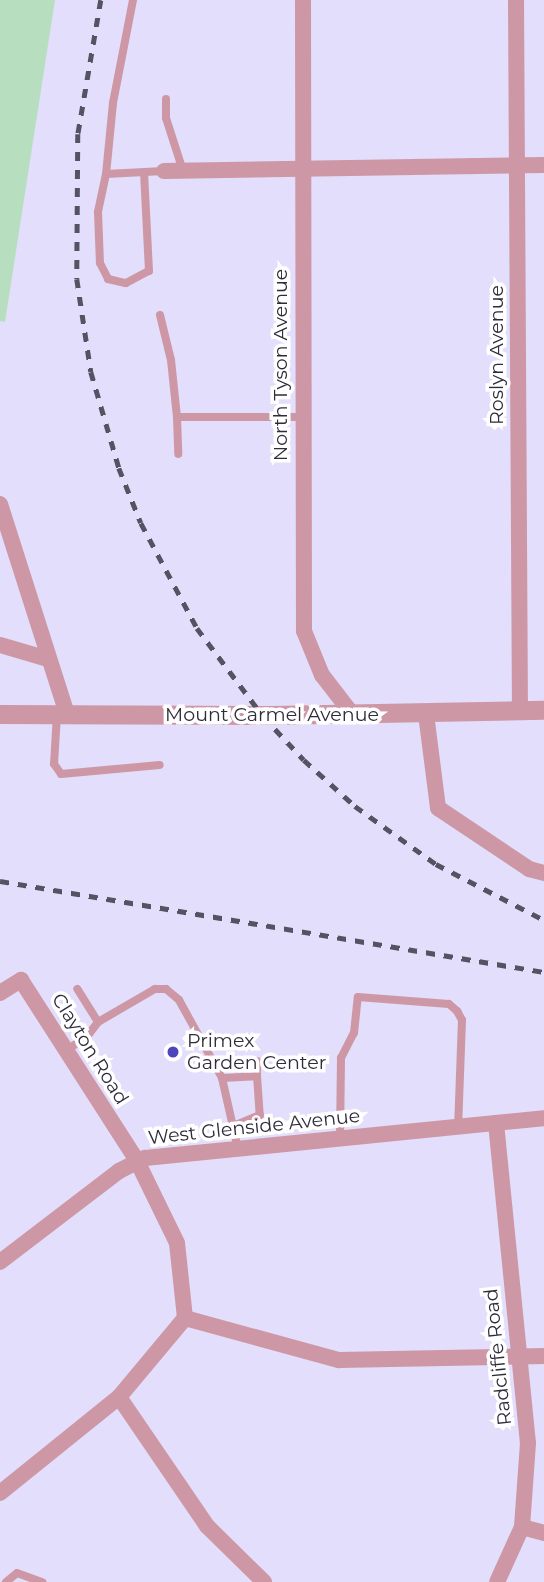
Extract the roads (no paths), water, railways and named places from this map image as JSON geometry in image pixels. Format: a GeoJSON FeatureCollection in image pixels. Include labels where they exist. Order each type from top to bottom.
{"type":"FeatureCollection","features":[{"type":"Feature","properties":{"kind":"street","name":"North Tyson Avenue"},"geometry":{"type":"LineString","coordinates":[[303,0],[304,631],[322,675],[353,715]]}},
{"type":"Feature","properties":{"kind":"street","name":"Roslyn Avenue"},"geometry":{"type":"LineString","coordinates":[[516,0],[520,710]]}},
{"type":"Feature","properties":{"kind":"street"},"geometry":{"type":"LineString","coordinates":[[164,171],[544,165]]}},
{"type":"Feature","properties":{"kind":"street"},"geometry":{"type":"LineString","coordinates":[[0,504],[48,659],[62,714]]}},
{"type":"Feature","properties":{"kind":"street"},"geometry":{"type":"LineString","coordinates":[[0,645],[48,659]]}},
{"type":"Feature","properties":{"kind":"street","name":"Mount Carmel Avenue"},"geometry":{"type":"LineString","coordinates":[[0,714],[353,715],[544,710]]}},
{"type":"Feature","properties":{"kind":"street"},"geometry":{"type":"LineString","coordinates":[[426,714],[438,808],[529,869],[544,873]]}},
{"type":"Feature","properties":{"kind":"street","name":"Clayton Road"},"geometry":{"type":"LineString","coordinates":[[0,993],[21,980],[136,1161],[177,1243],[185,1318]]}},
{"type":"Feature","properties":{"kind":"street","name":"West Glenside Avenue"},"geometry":{"type":"LineString","coordinates":[[0,1262],[136,1161],[544,1118]]}},
{"type":"Feature","properties":{"kind":"street","name":"Radcliffe Road"},"geometry":{"type":"LineString","coordinates":[[496,1123],[528,1443],[522,1527],[497,1582]]}},
{"type":"Feature","properties":{"kind":"street"},"geometry":{"type":"LineString","coordinates":[[0,1493],[119,1397],[185,1318],[339,1360],[519,1359],[544,1356]]}},
{"type":"Feature","properties":{"kind":"street"},"geometry":{"type":"LineString","coordinates":[[119,1397],[207,1525],[264,1582]]}},
{"type":"Feature","properties":{"kind":"street"},"geometry":{"type":"LineString","coordinates":[[522,1527],[544,1533]]}},
{"type":"Feature","properties":{"kind":"lane"},"geometry":{"type":"LineString","coordinates":[[133,0],[113,103],[106,174],[98,212],[100,262],[108,279],[126,282],[149,271],[144,172]]}},
{"type":"Feature","properties":{"kind":"lane"},"geometry":{"type":"LineString","coordinates":[[166,99],[166,118],[183,171]]}},
{"type":"Feature","properties":{"kind":"lane"},"geometry":{"type":"LineString","coordinates":[[106,174],[164,171]]}},
{"type":"Feature","properties":{"kind":"lane"},"geometry":{"type":"LineString","coordinates":[[160,315],[171,360],[178,454]]}},
{"type":"Feature","properties":{"kind":"lane"},"geometry":{"type":"LineString","coordinates":[[177,417],[302,417]]}},
{"type":"Feature","properties":{"kind":"lane"},"geometry":{"type":"LineString","coordinates":[[62,714],[54,764],[61,774],[160,765]]}},
{"type":"Feature","properties":{"kind":"lane"},"geometry":{"type":"LineString","coordinates":[[77,989],[98,1022]]}},
{"type":"Feature","properties":{"kind":"lane"},"geometry":{"type":"LineString","coordinates":[[66,1050],[86,1038],[98,1022],[141,995],[166,989],[188,1012],[222,1078],[235,1125],[238,1149]]}},
{"type":"Feature","properties":{"kind":"lane"},"geometry":{"type":"LineString","coordinates":[[340,1139],[341,1058],[354,1033],[358,997],[449,1004],[457,1011],[462,1020],[458,1127]]}},
{"type":"Feature","properties":{"kind":"lane"},"geometry":{"type":"LineString","coordinates":[[235,1125],[260,1115],[257,1061]]}},
{"type":"Feature","properties":{"kind":"lane"},"geometry":{"type":"LineString","coordinates":[[222,1078],[257,1076]]}},
{"type":"Feature","properties":{"kind":"lane"},"geometry":{"type":"LineString","coordinates":[[6,1582],[17,1573],[42,1582]]}},
{"type":"Feature","properties":{"kind":"railway"},"geometry":{"type":"LineString","coordinates":[[101,0],[78,134],[77,279],[91,372],[119,468],[141,523],[197,628],[263,716],[304,760],[355,806],[436,864],[544,920]]}},
{"type":"Feature","properties":{"kind":"railway"},"geometry":{"type":"LineString","coordinates":[[0,881],[544,972]]}},
{"type":"Feature","properties":{"kind":"place","name":"Primex Garden Center"},"geometry":{"type":"Point","coordinates":[173,1052]}}]}
